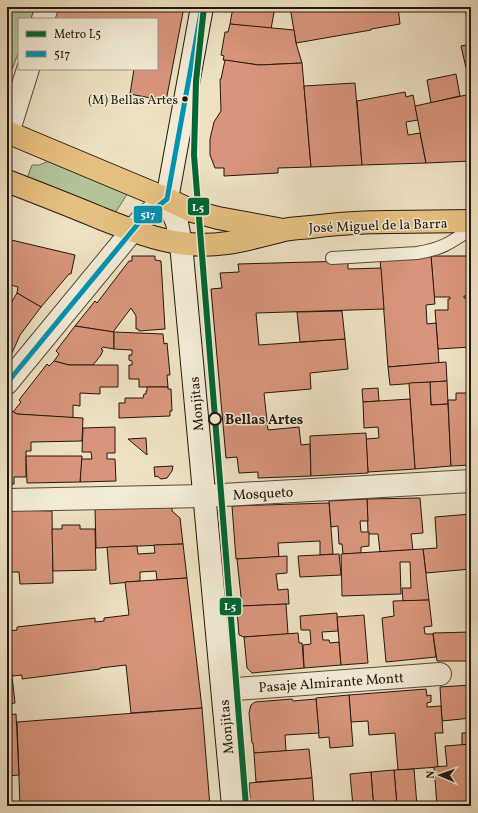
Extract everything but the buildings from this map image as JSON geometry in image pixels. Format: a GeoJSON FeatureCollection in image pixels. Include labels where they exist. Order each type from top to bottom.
{"type":"FeatureCollection","features":[{"type":"Feature","properties":{"kind":"main road","name":"José Miguel de la Barra"},"geometry":{"type":"LineString","coordinates":[[8,134],[167,199],[192,211],[218,218],[286,230]]}},
{"type":"Feature","properties":{"kind":"main road","name":"José Miguel de la Barra"},"geometry":{"type":"LineString","coordinates":[[7,181],[133,231],[157,239],[181,244],[228,244],[286,230],[320,226],[368,223],[471,221]]}},
{"type":"Feature","properties":{"kind":"street"},"geometry":{"type":"LineString","coordinates":[[43,18],[47,7]]}},
{"type":"Feature","properties":{"kind":"street"},"geometry":{"type":"LineString","coordinates":[[7,384],[133,231],[148,214],[167,199],[202,7]]}},
{"type":"Feature","properties":{"kind":"street"},"geometry":{"type":"LineString","coordinates":[[8,134],[28,70]]}},
{"type":"Feature","properties":{"kind":"street","name":"Monjitas"},"geometry":{"type":"LineString","coordinates":[[167,199],[177,223],[181,244],[223,690],[232,806]]}},
{"type":"Feature","properties":{"kind":"street","name":"Mosqueto"},"geometry":{"type":"LineString","coordinates":[[7,500],[205,496],[471,481]]}},
{"type":"Feature","properties":{"kind":"street","name":"Pasaje Almirante Montt"},"geometry":{"type":"LineString","coordinates":[[223,690],[440,674]]}},
{"type":"Feature","properties":{"kind":"lane"},"geometry":{"type":"LineString","coordinates":[[332,258],[430,251],[441,248],[471,229]]}},
{"type":"Feature","properties":{"kind":"green space"},"geometry":{"type":"Polygon","coordinates":[[[7,7],[35,7],[31,18],[18,18],[18,54],[7,83],[7,7]]]}},
{"type":"Feature","properties":{"kind":"green space"},"geometry":{"type":"Polygon","coordinates":[[[49,161],[125,188],[128,193],[115,213],[27,178],[32,165],[39,165],[49,161]]]}},
{"type":"Feature","properties":{"kind":"metro line","name":"L5"},"geometry":{"type":"LineString","coordinates":[[204,7],[196,81],[194,155],[246,806]]}},
{"type":"Feature","properties":{"kind":"transit line","name":"517"},"geometry":{"type":"LineString","coordinates":[[7,383],[142,219],[167,199],[202,7]]}},
{"type":"Feature","properties":{"kind":"place","name":"(M) Bellas Artes"},"geometry":{"type":"Point","coordinates":[185,99]}},
{"type":"Feature","properties":{"kind":"place","name":"Bellas Artes"},"geometry":{"type":"Point","coordinates":[215,419]}}]}
